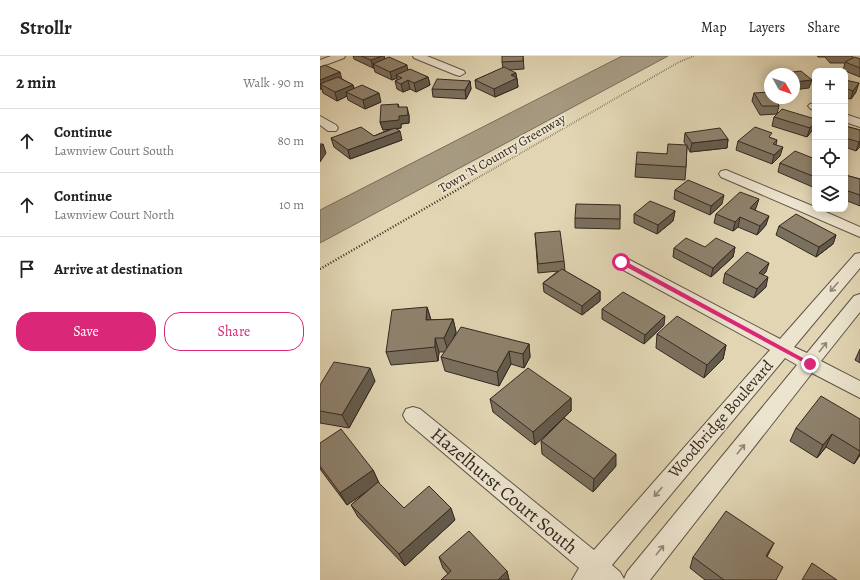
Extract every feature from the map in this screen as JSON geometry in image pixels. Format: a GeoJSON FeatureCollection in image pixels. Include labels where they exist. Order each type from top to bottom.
{"type":"FeatureCollection","features":[{"type":"Feature","properties":{"kind":"street"},"geometry":{"type":"LineString","coordinates":[[320,64],[340,56]]}},
{"type":"Feature","properties":{"kind":"street"},"geometry":{"type":"LineString","coordinates":[[418,56],[460,73]]}},
{"type":"Feature","properties":{"kind":"street"},"geometry":{"type":"LineString","coordinates":[[848,119],[860,123]]}},
{"type":"Feature","properties":{"kind":"street"},"geometry":{"type":"LineString","coordinates":[[320,120],[332,128]]}},
{"type":"Feature","properties":{"kind":"street"},"geometry":{"type":"LineString","coordinates":[[726,174],[860,232]]}},
{"type":"Feature","properties":{"kind":"street","name":"Woodbridge Boulevard"},"geometry":{"type":"LineString","coordinates":[[597,576],[782,348],[860,258]]}},
{"type":"Feature","properties":{"kind":"street"},"geometry":{"type":"LineString","coordinates":[[621,262],[860,390]]}},
{"type":"Feature","properties":{"kind":"street","name":"Woodbridge Boulevard"},"geometry":{"type":"LineString","coordinates":[[635,580],[860,300]]}},
{"type":"Feature","properties":{"kind":"street","name":"Hazelhurst Court South"},"geometry":{"type":"LineString","coordinates":[[413,415],[597,576]]}},
{"type":"Feature","properties":{"kind":"path","name":"Town 'N Country Greenway"},"geometry":{"type":"LineString","coordinates":[[320,269],[679,62],[694,56]]}},
{"type":"Feature","properties":{"kind":"shaded area"},"geometry":{"type":"Polygon","coordinates":[[[622,56],[668,56],[320,243],[320,210],[622,56]]]}},
{"type":"Feature","properties":{"kind":"building"},"geometry":{"type":"Polygon","coordinates":[[[361,56],[382,56],[371,60],[361,56]]]}},
{"type":"Feature","properties":{"kind":"building"},"geometry":{"type":"Polygon","coordinates":[[[502,56],[523,56],[523,61],[502,62],[502,56]]]}},
{"type":"Feature","properties":{"kind":"building"},"geometry":{"type":"Polygon","coordinates":[[[389,57],[407,65],[390,72],[373,64],[389,57]]]}},
{"type":"Feature","properties":{"kind":"building"},"geometry":{"type":"Polygon","coordinates":[[[855,57],[860,59],[860,68],[845,62],[855,57]]]}},
{"type":"Feature","properties":{"kind":"building"},"geometry":{"type":"Polygon","coordinates":[[[325,65],[340,72],[320,80],[320,67],[325,65]]]}},
{"type":"Feature","properties":{"kind":"building"},"geometry":{"type":"Polygon","coordinates":[[[504,67],[516,73],[511,75],[517,78],[494,89],[475,80],[504,67]]]}},
{"type":"Feature","properties":{"kind":"building"},"geometry":{"type":"Polygon","coordinates":[[[410,69],[428,77],[414,83],[408,80],[401,84],[395,81],[402,78],[396,75],[410,69]]]}},
{"type":"Feature","properties":{"kind":"building"},"geometry":{"type":"Polygon","coordinates":[[[801,71],[812,80],[800,81],[801,71]]]}},
{"type":"Feature","properties":{"kind":"building"},"geometry":{"type":"Polygon","coordinates":[[[338,77],[353,85],[335,92],[320,84],[338,77]]]}},
{"type":"Feature","properties":{"kind":"building"},"geometry":{"type":"Polygon","coordinates":[[[437,79],[470,81],[465,90],[432,89],[437,79]]]}},
{"type":"Feature","properties":{"kind":"building"},"geometry":{"type":"Polygon","coordinates":[[[848,81],[859,83],[853,91],[848,89],[848,81]]]}},
{"type":"Feature","properties":{"kind":"building"},"geometry":{"type":"Polygon","coordinates":[[[362,85],[379,93],[363,100],[346,92],[362,85]]]}},
{"type":"Feature","properties":{"kind":"building"},"geometry":{"type":"Polygon","coordinates":[[[764,92],[764,104],[778,104],[779,106],[762,106],[754,93],[764,92]]]}},
{"type":"Feature","properties":{"kind":"building"},"geometry":{"type":"Polygon","coordinates":[[[398,104],[398,107],[407,107],[408,115],[399,116],[399,120],[380,122],[381,105],[398,104]]]}},
{"type":"Feature","properties":{"kind":"building"},"geometry":{"type":"Polygon","coordinates":[[[782,109],[812,118],[812,126],[810,128],[774,117],[782,109]]]}},
{"type":"Feature","properties":{"kind":"building"},"geometry":{"type":"Polygon","coordinates":[[[361,127],[374,136],[395,128],[400,131],[348,150],[331,138],[361,127]]]}},
{"type":"Feature","properties":{"kind":"building"},"geometry":{"type":"Polygon","coordinates":[[[755,127],[772,133],[769,137],[777,140],[773,144],[783,147],[774,155],[738,141],[755,127]]]}},
{"type":"Feature","properties":{"kind":"building"},"geometry":{"type":"Polygon","coordinates":[[[848,127],[860,130],[859,142],[848,139],[848,127]]]}},
{"type":"Feature","properties":{"kind":"building"},"geometry":{"type":"Polygon","coordinates":[[[720,128],[728,139],[692,143],[685,133],[720,128]]]}},
{"type":"Feature","properties":{"kind":"building"},"geometry":{"type":"Polygon","coordinates":[[[668,144],[687,145],[686,167],[636,164],[637,152],[667,154],[668,144]]]}},
{"type":"Feature","properties":{"kind":"building"},"geometry":{"type":"Polygon","coordinates":[[[795,151],[812,158],[812,176],[780,163],[795,151]]]}},
{"type":"Feature","properties":{"kind":"building"},"geometry":{"type":"Polygon","coordinates":[[[848,176],[860,179],[860,195],[848,191],[848,176]]]}},
{"type":"Feature","properties":{"kind":"building"},"geometry":{"type":"Polygon","coordinates":[[[688,180],[724,195],[711,206],[675,190],[688,180]]]}},
{"type":"Feature","properties":{"kind":"building"},"geometry":{"type":"Polygon","coordinates":[[[740,192],[759,199],[750,208],[769,216],[760,226],[740,217],[735,222],[716,214],[740,192]]]}},
{"type":"Feature","properties":{"kind":"building"},"geometry":{"type":"Polygon","coordinates":[[[650,201],[675,211],[658,225],[634,214],[650,201]]]}},
{"type":"Feature","properties":{"kind":"building"},"geometry":{"type":"Polygon","coordinates":[[[576,204],[620,205],[620,219],[575,218],[576,204]]]}},
{"type":"Feature","properties":{"kind":"building"},"geometry":{"type":"Polygon","coordinates":[[[796,214],[836,235],[819,247],[779,226],[796,214]]]}},
{"type":"Feature","properties":{"kind":"building"},"geometry":{"type":"Polygon","coordinates":[[[560,231],[564,261],[538,264],[535,233],[560,231]]]}},
{"type":"Feature","properties":{"kind":"building"},"geometry":{"type":"Polygon","coordinates":[[[686,238],[705,247],[716,238],[735,247],[713,268],[674,248],[686,238]]]}},
{"type":"Feature","properties":{"kind":"building"},"geometry":{"type":"Polygon","coordinates":[[[747,252],[769,263],[759,273],[768,277],[757,289],[725,273],[747,252]]]}},
{"type":"Feature","properties":{"kind":"building"},"geometry":{"type":"Polygon","coordinates":[[[562,269],[600,291],[582,306],[543,283],[562,269]]]}},
{"type":"Feature","properties":{"kind":"building"},"geometry":{"type":"Polygon","coordinates":[[[623,292],[665,316],[645,335],[602,309],[623,292]]]}},
{"type":"Feature","properties":{"kind":"building"},"geometry":{"type":"Polygon","coordinates":[[[427,307],[426,320],[453,319],[444,338],[435,338],[435,347],[386,352],[392,310],[427,307]]]}},
{"type":"Feature","properties":{"kind":"building"},"geometry":{"type":"Polygon","coordinates":[[[677,316],[726,345],[707,365],[657,334],[677,316]]]}},
{"type":"Feature","properties":{"kind":"building"},"geometry":{"type":"Polygon","coordinates":[[[461,327],[529,344],[523,354],[509,351],[497,372],[441,357],[461,327]]]}},
{"type":"Feature","properties":{"kind":"building"},"geometry":{"type":"Polygon","coordinates":[[[334,362],[370,368],[342,415],[320,411],[320,385],[334,362]]]}},
{"type":"Feature","properties":{"kind":"building"},"geometry":{"type":"Polygon","coordinates":[[[528,368],[571,398],[533,432],[490,399],[528,368]]]}},
{"type":"Feature","properties":{"kind":"building"},"geometry":{"type":"Polygon","coordinates":[[[821,396],[860,419],[860,451],[832,434],[823,445],[796,428],[821,396]]]}},
{"type":"Feature","properties":{"kind":"building"},"geometry":{"type":"Polygon","coordinates":[[[564,418],[616,454],[594,479],[541,441],[564,418]]]}},
{"type":"Feature","properties":{"kind":"building"},"geometry":{"type":"Polygon","coordinates":[[[341,429],[373,470],[340,493],[320,466],[320,443],[341,429]]]}},
{"type":"Feature","properties":{"kind":"building"},"geometry":{"type":"Polygon","coordinates":[[[378,482],[404,508],[429,486],[451,508],[399,554],[351,505],[378,482]]]}},
{"type":"Feature","properties":{"kind":"building"},"geometry":{"type":"Polygon","coordinates":[[[726,511],[774,543],[766,556],[783,567],[776,580],[724,580],[693,557],[726,511]]]}},
{"type":"Feature","properties":{"kind":"building"},"geometry":{"type":"Polygon","coordinates":[[[469,531],[507,571],[498,580],[441,580],[451,571],[439,557],[469,531]]]}},
{"type":"Feature","properties":{"kind":"building"},"geometry":{"type":"Polygon","coordinates":[[[812,563],[837,580],[802,580],[812,563]]]}},
{"type":"Feature","properties":{"kind":"route"},"geometry":{"type":"LineString","coordinates":[[621,262],[810,364]]}}]}
